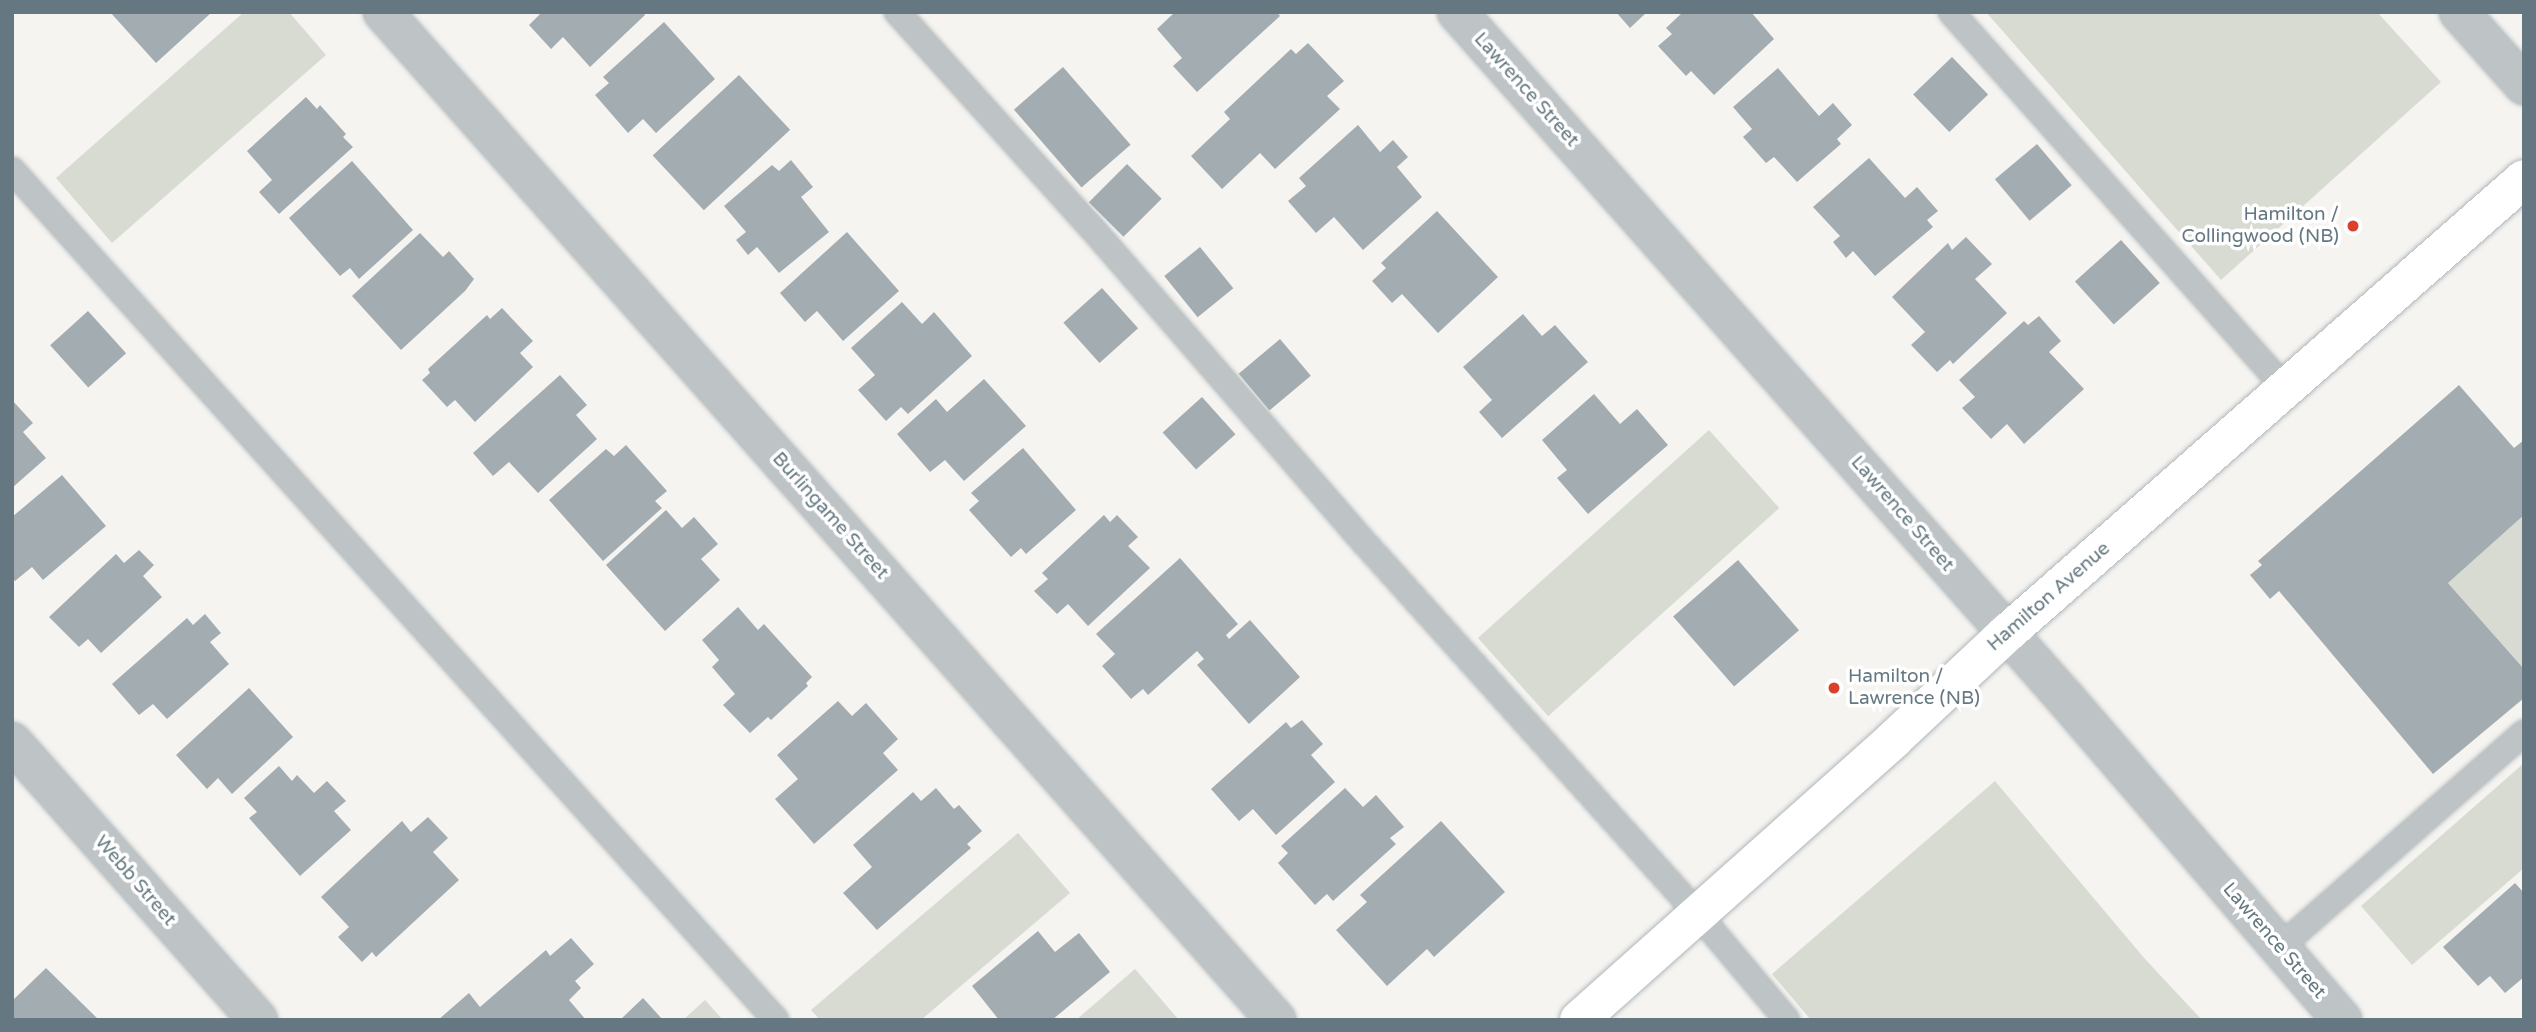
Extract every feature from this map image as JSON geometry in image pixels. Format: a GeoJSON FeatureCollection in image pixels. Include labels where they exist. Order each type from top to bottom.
{"type":"FeatureCollection","features":[{"type":"Feature","properties":{"kind":"main road","name":"Hamilton Avenue"},"geometry":{"type":"LineString","coordinates":[[1579,1020],[2006,634],[2287,390],[2524,179]]}},
{"type":"Feature","properties":{"kind":"street","name":"Burlingame Street"},"geometry":{"type":"LineString","coordinates":[[383,12],[1276,1020]]}},
{"type":"Feature","properties":{"kind":"street","name":"Lawrence Street"},"geometry":{"type":"LineString","coordinates":[[1457,12],[2006,634],[2342,1020]]}},
{"type":"Feature","properties":{"kind":"street"},"geometry":{"type":"LineString","coordinates":[[2459,12],[2524,85]]}},
{"type":"Feature","properties":{"kind":"street","name":"Webb Street"},"geometry":{"type":"LineString","coordinates":[[12,742],[258,1020]]}},
{"type":"Feature","properties":{"kind":"lane"},"geometry":{"type":"LineString","coordinates":[[897,12],[1090,226],[1354,531],[1698,914],[1787,1020]]}},
{"type":"Feature","properties":{"kind":"lane"},"geometry":{"type":"LineString","coordinates":[[1951,12],[2287,390]]}},
{"type":"Feature","properties":{"kind":"lane"},"geometry":{"type":"LineString","coordinates":[[12,170],[776,1020]]}},
{"type":"Feature","properties":{"kind":"lane"},"geometry":{"type":"LineString","coordinates":[[2279,948],[2524,733]]}},
{"type":"Feature","properties":{"kind":"shaded area"},"geometry":{"type":"Polygon","coordinates":[[[244,12],[289,12],[326,55],[112,243],[56,178],[244,12]]]}},
{"type":"Feature","properties":{"kind":"shaded area"},"geometry":{"type":"Polygon","coordinates":[[[1986,12],[2377,12],[2441,82],[2221,280],[1986,12]]]}},
{"type":"Feature","properties":{"kind":"shaded area"},"geometry":{"type":"Polygon","coordinates":[[[1709,430],[1779,508],[1548,716],[1478,638],[1709,430]]]}},
{"type":"Feature","properties":{"kind":"shaded area"},"geometry":{"type":"Polygon","coordinates":[[[2524,515],[2524,669],[2448,583],[2524,515]]]}},
{"type":"Feature","properties":{"kind":"shaded area"},"geometry":{"type":"Polygon","coordinates":[[[2524,763],[2524,868],[2412,965],[2361,906],[2524,763]]]}},
{"type":"Feature","properties":{"kind":"shaded area"},"geometry":{"type":"Polygon","coordinates":[[[1995,781],[2145,959],[2202,1020],[1811,1020],[1772,974],[1995,781]]]}},
{"type":"Feature","properties":{"kind":"shaded area"},"geometry":{"type":"Polygon","coordinates":[[[1018,833],[1070,893],[921,1020],[820,1020],[811,1010],[1018,833]]]}},
{"type":"Feature","properties":{"kind":"shaded area"},"geometry":{"type":"Polygon","coordinates":[[[1135,969],[1179,1020],[1076,1020],[1135,969]]]}},
{"type":"Feature","properties":{"kind":"shaded area"},"geometry":{"type":"Polygon","coordinates":[[[705,1000],[723,1020],[683,1020],[705,1000]]]}},
{"type":"Feature","properties":{"kind":"building"},"geometry":{"type":"Polygon","coordinates":[[[110,12],[212,12],[156,63],[110,12]]]}},
{"type":"Feature","properties":{"kind":"building"},"geometry":{"type":"Polygon","coordinates":[[[542,12],[643,12],[645,15],[590,67],[563,37],[551,49],[529,25],[542,12]]]}},
{"type":"Feature","properties":{"kind":"building"},"geometry":{"type":"Polygon","coordinates":[[[1175,12],[1277,12],[1280,16],[1197,92],[1173,66],[1182,58],[1157,29],[1175,12]]]}},
{"type":"Feature","properties":{"kind":"building"},"geometry":{"type":"Polygon","coordinates":[[[1616,12],[1647,12],[1630,28],[1616,12]]]}},
{"type":"Feature","properties":{"kind":"building"},"geometry":{"type":"Polygon","coordinates":[[[1683,12],[1751,12],[1774,39],[1714,95],[1691,71],[1686,76],[1658,46],[1672,34],[1666,28],[1683,12]]]}},
{"type":"Feature","properties":{"kind":"building"},"geometry":{"type":"Polygon","coordinates":[[[664,22],[715,79],[656,133],[643,119],[628,133],[595,95],[609,83],[603,77],[664,22]]]}},
{"type":"Feature","properties":{"kind":"building"},"geometry":{"type":"Polygon","coordinates":[[[1308,43],[1344,81],[1327,96],[1340,109],[1275,169],[1260,153],[1222,189],[1191,156],[1230,119],[1224,112],[1291,49],[1296,54],[1308,43]]]}},
{"type":"Feature","properties":{"kind":"building"},"geometry":{"type":"Polygon","coordinates":[[[1952,57],[1988,94],[1949,132],[1913,95],[1952,57]]]}},
{"type":"Feature","properties":{"kind":"building"},"geometry":{"type":"Polygon","coordinates":[[[1063,67],[1131,145],[1082,187],[1014,110],[1063,67]]]}},
{"type":"Feature","properties":{"kind":"building"},"geometry":{"type":"Polygon","coordinates":[[[1778,68],[1819,116],[1833,103],[1852,125],[1837,139],[1841,144],[1797,182],[1774,157],[1766,163],[1743,137],[1752,129],[1733,107],[1778,68]]]}},
{"type":"Feature","properties":{"kind":"building"},"geometry":{"type":"Polygon","coordinates":[[[739,75],[790,130],[704,210],[653,155],[739,75]]]}},
{"type":"Feature","properties":{"kind":"building"},"geometry":{"type":"Polygon","coordinates":[[[306,97],[317,109],[320,105],[346,134],[343,137],[353,147],[279,214],[259,192],[272,180],[247,151],[306,97]]]}},
{"type":"Feature","properties":{"kind":"building"},"geometry":{"type":"Polygon","coordinates":[[[1358,125],[1380,152],[1393,140],[1408,157],[1397,167],[1422,197],[1363,250],[1334,217],[1316,233],[1288,201],[1306,186],[1299,178],[1358,125]]]}},
{"type":"Feature","properties":{"kind":"building"},"geometry":{"type":"Polygon","coordinates":[[[2037,144],[2072,185],[2030,221],[1995,179],[2037,144]]]}},
{"type":"Feature","properties":{"kind":"building"},"geometry":{"type":"Polygon","coordinates":[[[1869,158],[1905,198],[1917,187],[1938,211],[1927,220],[1933,227],[1875,276],[1853,251],[1846,258],[1833,242],[1840,236],[1813,207],[1869,158]]]}},
{"type":"Feature","properties":{"kind":"building"},"geometry":{"type":"Polygon","coordinates":[[[791,160],[813,187],[801,197],[829,232],[779,273],[757,247],[748,255],[736,240],[746,232],[724,206],[772,165],[779,171],[791,160]]]}},
{"type":"Feature","properties":{"kind":"building"},"geometry":{"type":"Polygon","coordinates":[[[352,161],[413,230],[359,279],[350,268],[340,276],[289,218],[352,161]]]}},
{"type":"Feature","properties":{"kind":"building"},"geometry":{"type":"Polygon","coordinates":[[[1127,164],[1162,199],[1123,237],[1089,202],[1127,164]]]}},
{"type":"Feature","properties":{"kind":"building"},"geometry":{"type":"Polygon","coordinates":[[[1437,211],[1498,277],[1438,333],[1402,294],[1392,303],[1372,281],[1386,268],[1381,263],[1437,211]]]}},
{"type":"Feature","properties":{"kind":"building"},"geometry":{"type":"Polygon","coordinates":[[[847,232],[899,291],[843,341],[817,311],[805,322],[780,293],[847,232]]]}},
{"type":"Feature","properties":{"kind":"building"},"geometry":{"type":"Polygon","coordinates":[[[420,233],[443,257],[449,251],[474,279],[465,291],[401,350],[352,296],[420,233]]]}},
{"type":"Feature","properties":{"kind":"building"},"geometry":{"type":"Polygon","coordinates":[[[1966,237],[1992,264],[1975,279],[2007,313],[1953,364],[1950,360],[1937,372],[1911,345],[1925,332],[1892,297],[1948,243],[1952,250],[1966,237]]]}},
{"type":"Feature","properties":{"kind":"building"},"geometry":{"type":"Polygon","coordinates":[[[2121,240],[2160,283],[2114,325],[2075,281],[2121,240]]]}},
{"type":"Feature","properties":{"kind":"building"},"geometry":{"type":"Polygon","coordinates":[[[1200,247],[1233,288],[1198,317],[1164,276],[1200,247]]]}},
{"type":"Feature","properties":{"kind":"building"},"geometry":{"type":"Polygon","coordinates":[[[1102,288],[1138,328],[1099,363],[1063,323],[1102,288]]]}},
{"type":"Feature","properties":{"kind":"building"},"geometry":{"type":"Polygon","coordinates":[[[902,302],[922,324],[934,312],[972,356],[908,414],[901,407],[886,421],[858,390],[875,375],[851,348],[902,302]]]}},
{"type":"Feature","properties":{"kind":"building"},"geometry":{"type":"Polygon","coordinates":[[[502,308],[533,341],[520,353],[533,367],[475,422],[455,400],[447,407],[422,380],[430,373],[428,369],[487,315],[490,319],[502,308]]]}},
{"type":"Feature","properties":{"kind":"building"},"geometry":{"type":"Polygon","coordinates":[[[88,311],[126,353],[88,387],[50,345],[88,311]]]}},
{"type":"Feature","properties":{"kind":"building"},"geometry":{"type":"Polygon","coordinates":[[[1523,314],[1542,336],[1555,325],[1588,362],[1502,438],[1479,412],[1492,400],[1463,367],[1523,314]]]}},
{"type":"Feature","properties":{"kind":"building"},"geometry":{"type":"Polygon","coordinates":[[[2039,316],[2061,341],[2049,352],[2084,389],[2024,444],[2007,424],[1991,439],[1962,408],[1975,397],[1959,380],[2024,321],[2028,325],[2039,316]]]}},
{"type":"Feature","properties":{"kind":"building"},"geometry":{"type":"Polygon","coordinates":[[[1280,339],[1311,376],[1269,410],[1239,374],[1280,339]]]}},
{"type":"Feature","properties":{"kind":"building"},"geometry":{"type":"Polygon","coordinates":[[[560,375],[587,405],[576,415],[597,439],[538,493],[509,462],[493,476],[473,453],[560,375]]]}},
{"type":"Feature","properties":{"kind":"building"},"geometry":{"type":"Polygon","coordinates":[[[984,379],[1026,426],[964,481],[945,460],[930,472],[897,434],[936,399],[947,412],[984,379]]]}},
{"type":"Feature","properties":{"kind":"building"},"geometry":{"type":"Polygon","coordinates":[[[2459,385],[2514,448],[2524,440],[2524,515],[2448,583],[2524,669],[2524,698],[2433,774],[2279,591],[2270,599],[2250,575],[2262,565],[2258,561],[2459,385]]]}},
{"type":"Feature","properties":{"kind":"building"},"geometry":{"type":"Polygon","coordinates":[[[1594,394],[1620,424],[1637,409],[1668,445],[1588,514],[1557,478],[1567,470],[1542,440],[1594,394]]]}},
{"type":"Feature","properties":{"kind":"building"},"geometry":{"type":"Polygon","coordinates":[[[1202,397],[1235,434],[1196,470],[1163,432],[1202,397]]]}},
{"type":"Feature","properties":{"kind":"building"},"geometry":{"type":"Polygon","coordinates":[[[12,400],[33,423],[23,432],[46,458],[12,488],[12,400]]]}},
{"type":"Feature","properties":{"kind":"building"},"geometry":{"type":"Polygon","coordinates":[[[626,445],[667,491],[655,501],[662,508],[603,561],[549,500],[606,449],[614,456],[626,445]]]}},
{"type":"Feature","properties":{"kind":"building"},"geometry":{"type":"Polygon","coordinates":[[[1023,448],[1076,510],[1026,554],[1021,548],[1011,557],[969,510],[979,501],[971,493],[1023,448]]]}},
{"type":"Feature","properties":{"kind":"building"},"geometry":{"type":"Polygon","coordinates":[[[62,475],[106,526],[43,580],[32,567],[15,581],[12,578],[12,517],[62,475]]]}},
{"type":"Feature","properties":{"kind":"building"},"geometry":{"type":"Polygon","coordinates":[[[666,510],[682,528],[694,517],[718,544],[701,559],[720,580],[665,631],[606,565],[666,510]]]}},
{"type":"Feature","properties":{"kind":"building"},"geometry":{"type":"Polygon","coordinates":[[[1104,515],[1110,522],[1117,515],[1138,537],[1128,546],[1150,568],[1088,626],[1068,604],[1057,614],[1034,591],[1048,579],[1042,573],[1104,515]]]}},
{"type":"Feature","properties":{"kind":"building"},"geometry":{"type":"Polygon","coordinates":[[[139,550],[154,565],[143,576],[162,597],[101,653],[88,639],[79,647],[49,617],[116,554],[124,563],[139,550]]]}},
{"type":"Feature","properties":{"kind":"building"},"geometry":{"type":"Polygon","coordinates":[[[1180,558],[1238,624],[1226,635],[1229,639],[1250,620],[1300,677],[1249,724],[1197,665],[1204,659],[1197,651],[1148,695],[1143,689],[1131,699],[1102,666],[1115,654],[1096,634],[1180,558]]]}},
{"type":"Feature","properties":{"kind":"building"},"geometry":{"type":"Polygon","coordinates":[[[1738,560],[1799,630],[1734,687],[1673,616],[1738,560]]]}},
{"type":"Feature","properties":{"kind":"building"},"geometry":{"type":"Polygon","coordinates":[[[738,607],[758,630],[764,624],[812,677],[806,683],[808,686],[771,720],[768,717],[750,733],[723,705],[735,694],[712,667],[719,660],[702,640],[738,607]]]}},
{"type":"Feature","properties":{"kind":"building"},"geometry":{"type":"Polygon","coordinates":[[[205,614],[221,633],[210,642],[229,664],[167,719],[153,704],[139,715],[112,684],[187,618],[193,625],[205,614]]]}},
{"type":"Feature","properties":{"kind":"building"},"geometry":{"type":"Polygon","coordinates":[[[249,688],[293,737],[232,794],[218,778],[207,789],[176,755],[249,688]]]}},
{"type":"Feature","properties":{"kind":"building"},"geometry":{"type":"Polygon","coordinates":[[[838,701],[852,716],[866,703],[898,739],[883,753],[898,770],[814,844],[775,799],[798,779],[777,755],[838,701]]]}},
{"type":"Feature","properties":{"kind":"building"},"geometry":{"type":"Polygon","coordinates":[[[1302,720],[1323,744],[1311,755],[1335,782],[1276,835],[1253,809],[1239,821],[1211,789],[1286,722],[1291,728],[1302,720]]]}},
{"type":"Feature","properties":{"kind":"building"},"geometry":{"type":"Polygon","coordinates":[[[279,766],[292,781],[297,775],[314,793],[327,781],[346,801],[334,811],[351,830],[300,876],[249,818],[257,812],[244,798],[279,766]]]}},
{"type":"Feature","properties":{"kind":"building"},"geometry":{"type":"Polygon","coordinates":[[[936,788],[954,809],[959,805],[982,831],[967,844],[971,848],[877,930],[843,893],[872,867],[853,845],[913,792],[921,801],[936,788]]]}},
{"type":"Feature","properties":{"kind":"building"},"geometry":{"type":"Polygon","coordinates":[[[1345,788],[1363,807],[1376,795],[1404,827],[1390,838],[1396,844],[1333,901],[1327,894],[1315,905],[1278,863],[1288,853],[1281,846],[1345,788]]]}},
{"type":"Feature","properties":{"kind":"building"},"geometry":{"type":"Polygon","coordinates":[[[428,817],[448,838],[433,852],[459,880],[376,957],[372,952],[362,962],[338,937],[349,927],[321,897],[402,821],[411,832],[428,817]]]}},
{"type":"Feature","properties":{"kind":"building"},"geometry":{"type":"Polygon","coordinates":[[[1441,821],[1505,892],[1434,957],[1427,949],[1387,986],[1336,930],[1367,902],[1360,895],[1441,821]]]}},
{"type":"Feature","properties":{"kind":"building"},"geometry":{"type":"Polygon","coordinates":[[[2515,883],[2524,893],[2524,977],[2505,993],[2490,976],[2478,986],[2443,947],[2515,883]]]}},
{"type":"Feature","properties":{"kind":"building"},"geometry":{"type":"Polygon","coordinates":[[[1038,931],[1055,952],[1079,933],[1110,972],[1052,1020],[999,1020],[972,986],[1038,931]]]}},
{"type":"Feature","properties":{"kind":"building"},"geometry":{"type":"Polygon","coordinates":[[[571,938],[594,964],[575,981],[581,988],[569,1000],[586,1020],[438,1020],[469,993],[480,1007],[546,950],[550,956],[571,938]]]}},
{"type":"Feature","properties":{"kind":"building"},"geometry":{"type":"Polygon","coordinates":[[[46,968],[99,1020],[12,1020],[12,1001],[46,968]]]}},
{"type":"Feature","properties":{"kind":"building"},"geometry":{"type":"Polygon","coordinates":[[[643,998],[663,1020],[620,1020],[643,998]]]}},
{"type":"Feature","properties":{"kind":"place","name":"Hamilton / Collingwood (NB)"},"geometry":{"type":"Point","coordinates":[2353,226]}},
{"type":"Feature","properties":{"kind":"place","name":"Hamilton / Lawrence (NB)"},"geometry":{"type":"Point","coordinates":[1834,688]}}]}
